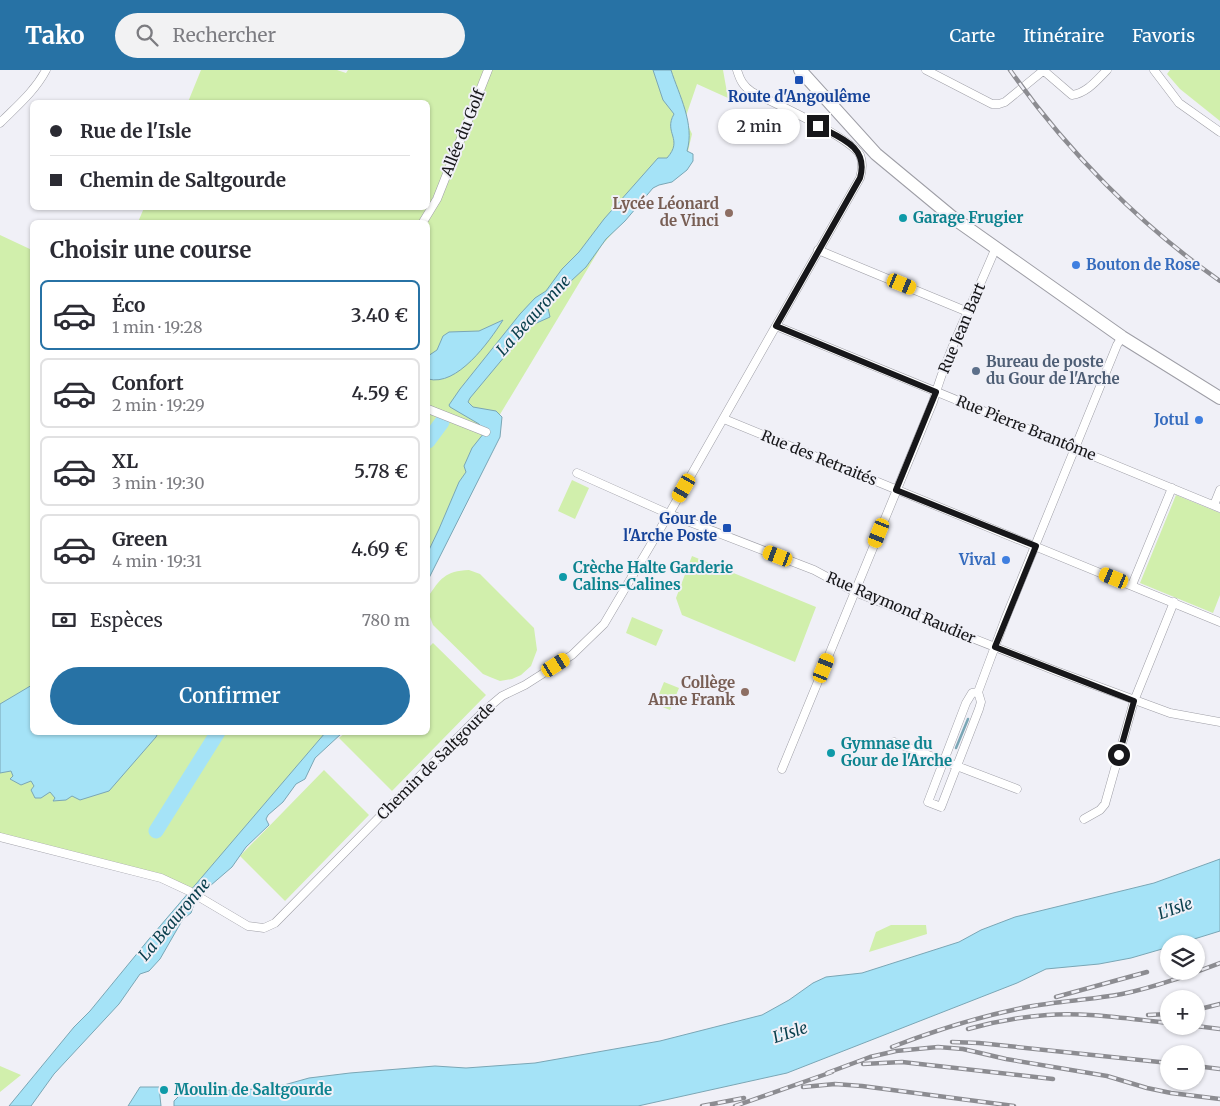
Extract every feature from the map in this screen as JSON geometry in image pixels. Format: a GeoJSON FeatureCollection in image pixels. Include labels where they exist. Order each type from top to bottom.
{"type":"FeatureCollection","features":[{"type":"Feature","properties":{"kind":"main road"},"geometry":{"type":"LineString","coordinates":[[800,70],[876,154],[952,217],[1122,337],[1205,391],[1220,398]]}},
{"type":"Feature","properties":{"kind":"main road"},"geometry":{"type":"LineString","coordinates":[[813,70],[831,103]]}},
{"type":"Feature","properties":{"kind":"street"},"geometry":{"type":"LineString","coordinates":[[0,123],[28,95],[41,80],[46,70]]}},
{"type":"Feature","properties":{"kind":"street","name":"Allée du Golf"},"geometry":{"type":"LineString","coordinates":[[424,220],[437,199],[488,70]]}},
{"type":"Feature","properties":{"kind":"street","name":"Chemin de Saltgourde"},"geometry":{"type":"LineString","coordinates":[[0,837],[161,878],[189,891],[248,926],[264,928],[274,923],[482,712],[502,696],[525,685],[572,655],[604,624],[724,419],[860,178],[862,166],[860,156],[843,138],[752,92],[745,87],[737,70]]}},
{"type":"Feature","properties":{"kind":"street"},"geometry":{"type":"LineString","coordinates":[[926,70],[992,104],[1005,102],[1044,70],[1072,95],[1090,87],[1107,70]]}},
{"type":"Feature","properties":{"kind":"street"},"geometry":{"type":"LineString","coordinates":[[1154,70],[1179,103],[1220,132]]}},
{"type":"Feature","properties":{"kind":"street","name":"Rue Jean Bart"},"geometry":{"type":"LineString","coordinates":[[782,769],[996,247]]}},
{"type":"Feature","properties":{"kind":"street"},"geometry":{"type":"LineString","coordinates":[[818,250],[967,314]]}},
{"type":"Feature","properties":{"kind":"street","name":"Rue Pierre Brantôme"},"geometry":{"type":"LineString","coordinates":[[776,326],[1217,506]]}},
{"type":"Feature","properties":{"kind":"street"},"geometry":{"type":"LineString","coordinates":[[978,692],[972,693],[965,704],[928,802],[941,807],[979,709],[981,702],[978,692],[995,647],[1074,448],[1122,337]]}},
{"type":"Feature","properties":{"kind":"street"},"geometry":{"type":"LineString","coordinates":[[430,410],[486,432]]}},
{"type":"Feature","properties":{"kind":"street","name":"Rue des Retraités"},"geometry":{"type":"LineString","coordinates":[[724,419],[1219,619]]}},
{"type":"Feature","properties":{"kind":"street","name":"Rue Raymond Raudier"},"geometry":{"type":"LineString","coordinates":[[577,473],[669,514],[814,570],[856,592],[1134,701],[1170,713],[1220,722]]}},
{"type":"Feature","properties":{"kind":"street"},"geometry":{"type":"LineString","coordinates":[[1132,585],[1172,488]]}},
{"type":"Feature","properties":{"kind":"street"},"geometry":{"type":"LineString","coordinates":[[1217,506],[1220,490]]}},
{"type":"Feature","properties":{"kind":"street"},"geometry":{"type":"LineString","coordinates":[[1084,819],[1100,810],[1105,804],[1134,701],[1174,602]]}},
{"type":"Feature","properties":{"kind":"street"},"geometry":{"type":"LineString","coordinates":[[965,704],[967,709],[971,711],[974,712],[979,709]]}},
{"type":"Feature","properties":{"kind":"street"},"geometry":{"type":"LineString","coordinates":[[894,742],[1017,789]]}},
{"type":"Feature","properties":{"kind":"green space"},"geometry":{"type":"Polygon","coordinates":[[[201,70],[337,70],[346,73],[348,70],[723,70],[728,98],[697,84],[685,119],[692,134],[685,164],[658,182],[602,245],[484,441],[430,548],[430,220],[139,220],[143,210],[430,210],[430,100],[189,100],[201,70]]]}},
{"type":"Feature","properties":{"kind":"green space"},"geometry":{"type":"Polygon","coordinates":[[[1170,70],[1220,70],[1220,121],[1180,89],[1167,74],[1170,70]]]}},
{"type":"Feature","properties":{"kind":"green space"},"geometry":{"type":"Polygon","coordinates":[[[0,235],[30,249],[30,735],[326,735],[195,889],[161,876],[0,833],[0,235]]]}},
{"type":"Feature","properties":{"kind":"green space"},"geometry":{"type":"Polygon","coordinates":[[[572,480],[589,488],[575,519],[558,511],[572,480]]]}},
{"type":"Feature","properties":{"kind":"green space"},"geometry":{"type":"Polygon","coordinates":[[[1176,495],[1220,513],[1220,595],[1213,613],[1140,583],[1176,495]]]}},
{"type":"Feature","properties":{"kind":"green space"},"geometry":{"type":"Polygon","coordinates":[[[692,556],[816,607],[795,662],[682,615],[676,598],[692,556]]]}},
{"type":"Feature","properties":{"kind":"green space"},"geometry":{"type":"Polygon","coordinates":[[[469,570],[480,574],[534,628],[537,650],[531,666],[521,675],[500,681],[483,674],[433,625],[430,617],[430,594],[444,577],[469,570]]]}},
{"type":"Feature","properties":{"kind":"green space"},"geometry":{"type":"Polygon","coordinates":[[[632,617],[663,630],[656,646],[626,633],[632,617]]]}},
{"type":"Feature","properties":{"kind":"green space"},"geometry":{"type":"Polygon","coordinates":[[[433,643],[486,695],[392,791],[339,738],[343,735],[430,735],[430,646],[433,643]]]}},
{"type":"Feature","properties":{"kind":"green space"},"geometry":{"type":"Polygon","coordinates":[[[664,682],[679,688],[670,710],[655,704],[664,682]]]}},
{"type":"Feature","properties":{"kind":"green space"},"geometry":{"type":"Polygon","coordinates":[[[324,770],[369,815],[285,901],[240,856],[324,770]]]}},
{"type":"Feature","properties":{"kind":"green space"},"geometry":{"type":"Polygon","coordinates":[[[891,925],[926,925],[927,934],[869,952],[876,932],[891,925]]]}},
{"type":"Feature","properties":{"kind":"green space"},"geometry":{"type":"Polygon","coordinates":[[[0,1066],[21,1075],[0,1092],[0,1066]]]}},
{"type":"Feature","properties":{"kind":"water"},"geometry":{"type":"Polygon","coordinates":[[[653,70],[671,70],[688,120],[689,141],[687,151],[693,154],[693,161],[687,170],[672,182],[653,188],[625,221],[606,239],[586,267],[555,296],[548,308],[550,317],[530,326],[470,398],[468,402],[473,407],[496,411],[502,417],[500,437],[430,576],[430,548],[459,482],[466,472],[464,466],[472,448],[484,433],[479,424],[449,405],[520,314],[535,298],[546,291],[604,219],[658,158],[667,158],[672,151],[674,141],[671,121],[674,114],[663,100],[653,70]]]}},
{"type":"Feature","properties":{"kind":"water"},"geometry":{"type":"Polygon","coordinates":[[[503,320],[481,350],[461,370],[439,380],[430,379],[430,355],[437,350],[443,336],[449,332],[479,331],[503,320]]]}},
{"type":"Feature","properties":{"kind":"water"},"geometry":{"type":"Polygon","coordinates":[[[30,686],[30,735],[157,735],[109,791],[80,800],[72,796],[66,800],[53,801],[55,798],[50,792],[41,798],[35,798],[31,790],[34,786],[31,781],[21,785],[10,779],[13,776],[11,771],[0,773],[0,704],[30,686]]]}},
{"type":"Feature","properties":{"kind":"water"},"geometry":{"type":"Polygon","coordinates":[[[323,735],[340,735],[315,758],[305,779],[296,784],[283,802],[268,815],[266,819],[269,825],[246,847],[232,867],[196,898],[191,913],[183,919],[160,959],[149,971],[140,974],[119,1004],[54,1074],[31,1106],[9,1106],[323,735]]]}},
{"type":"Feature","properties":{"kind":"water","name":"L'Isle"},"geometry":{"type":"Polygon","coordinates":[[[1220,859],[1220,931],[1205,936],[1160,935],[1160,950],[1131,958],[1099,964],[1046,969],[1017,983],[787,1073],[638,1106],[174,1106],[174,1101],[188,1087],[212,1091],[256,1089],[284,1085],[309,1078],[350,1073],[435,1066],[466,1068],[535,1063],[660,1041],[762,1015],[826,977],[862,973],[959,942],[981,930],[1015,917],[1154,883],[1220,859]]]}},
{"type":"Feature","properties":{"kind":"water"},"geometry":{"type":"Polygon","coordinates":[[[140,1087],[159,1087],[161,1106],[128,1106],[140,1087]]]}},
{"type":"Feature","properties":{"kind":"waterway","name":"La Beauronne"},"geometry":{"type":"LineString","coordinates":[[430,438],[442,422]]}},
{"type":"Feature","properties":{"kind":"waterway"},"geometry":{"type":"LineString","coordinates":[[956,748],[968,719]]}},
{"type":"Feature","properties":{"kind":"waterway","name":"La Beauronne"},"geometry":{"type":"LineString","coordinates":[[156,831],[216,735]]}},
{"type":"Feature","properties":{"kind":"railway"},"geometry":{"type":"LineString","coordinates":[[1010,70],[1055,129],[1106,184],[1161,236],[1220,281]]}},
{"type":"Feature","properties":{"kind":"railway"},"geometry":{"type":"LineString","coordinates":[[892,1047],[976,1019],[1039,1005],[1135,991],[1220,963]]}},
{"type":"Feature","properties":{"kind":"railway"},"geometry":{"type":"LineString","coordinates":[[1056,997],[1147,972]]}},
{"type":"Feature","properties":{"kind":"railway"},"geometry":{"type":"LineString","coordinates":[[1205,1008],[1220,1004]]}},
{"type":"Feature","properties":{"kind":"railway"},"geometry":{"type":"LineString","coordinates":[[968,1029],[1017,1018],[1062,1014],[1108,1016],[1160,1022]]}},
{"type":"Feature","properties":{"kind":"railway"},"geometry":{"type":"LineString","coordinates":[[1148,1015],[1160,1014]]}},
{"type":"Feature","properties":{"kind":"railway"},"geometry":{"type":"LineString","coordinates":[[1205,1027],[1220,1029]]}},
{"type":"Feature","properties":{"kind":"railway"},"geometry":{"type":"LineString","coordinates":[[952,1042],[979,1043],[1160,1062]]}},
{"type":"Feature","properties":{"kind":"railway"},"geometry":{"type":"LineString","coordinates":[[827,1073],[870,1057],[896,1051],[938,1047],[963,1049],[1006,1059],[1107,1076],[1171,1093],[1220,1099]]}},
{"type":"Feature","properties":{"kind":"railway"},"geometry":{"type":"LineString","coordinates":[[863,1064],[902,1062],[1053,1079]]}},
{"type":"Feature","properties":{"kind":"railway"},"geometry":{"type":"LineString","coordinates":[[1205,1067],[1220,1069]]}},
{"type":"Feature","properties":{"kind":"railway"},"geometry":{"type":"LineString","coordinates":[[735,1106],[832,1072]]}},
{"type":"Feature","properties":{"kind":"railway"},"geometry":{"type":"LineString","coordinates":[[803,1087],[835,1084],[862,1086],[1014,1106]]}},
{"type":"Feature","properties":{"kind":"railway"},"geometry":{"type":"LineString","coordinates":[[702,1106],[744,1098]]}},
{"type":"Feature","properties":{"kind":"place","name":"Route d'Angoulême"},"geometry":{"type":"Point","coordinates":[799,80]}},
{"type":"Feature","properties":{"kind":"place","name":"Lycée Léonard de Vinci"},"geometry":{"type":"Point","coordinates":[729,213]}},
{"type":"Feature","properties":{"kind":"place","name":"Garage Frugier"},"geometry":{"type":"Point","coordinates":[903,218]}},
{"type":"Feature","properties":{"kind":"place","name":"Bouton de Rose"},"geometry":{"type":"Point","coordinates":[1076,265]}},
{"type":"Feature","properties":{"kind":"place","name":"Bureau de poste du Gour de l'Arche"},"geometry":{"type":"Point","coordinates":[976,371]}},
{"type":"Feature","properties":{"kind":"place","name":"Jotul"},"geometry":{"type":"Point","coordinates":[1199,420]}},
{"type":"Feature","properties":{"kind":"place","name":"Gour de l'Arche Poste"},"geometry":{"type":"Point","coordinates":[727,528]}},
{"type":"Feature","properties":{"kind":"place","name":"Vival"},"geometry":{"type":"Point","coordinates":[1006,560]}},
{"type":"Feature","properties":{"kind":"place","name":"Crèche Halte Garderie Calins-Calines"},"geometry":{"type":"Point","coordinates":[563,577]}},
{"type":"Feature","properties":{"kind":"place","name":"Collège Anne Frank"},"geometry":{"type":"Point","coordinates":[745,692]}},
{"type":"Feature","properties":{"kind":"place","name":"Gymnase du Gour de l'Arche"},"geometry":{"type":"Point","coordinates":[831,753]}},
{"type":"Feature","properties":{"kind":"place","name":"Moulin de Saltgourde"},"geometry":{"type":"Point","coordinates":[164,1090]}},
{"type":"Feature","properties":{"kind":"route"},"geometry":{"type":"LineString","coordinates":[[818,126],[843,138],[855,149],[862,161],[862,172],[776,326],[936,392],[896,490],[1036,546],[995,647],[1134,701],[1119,755]]}}]}
